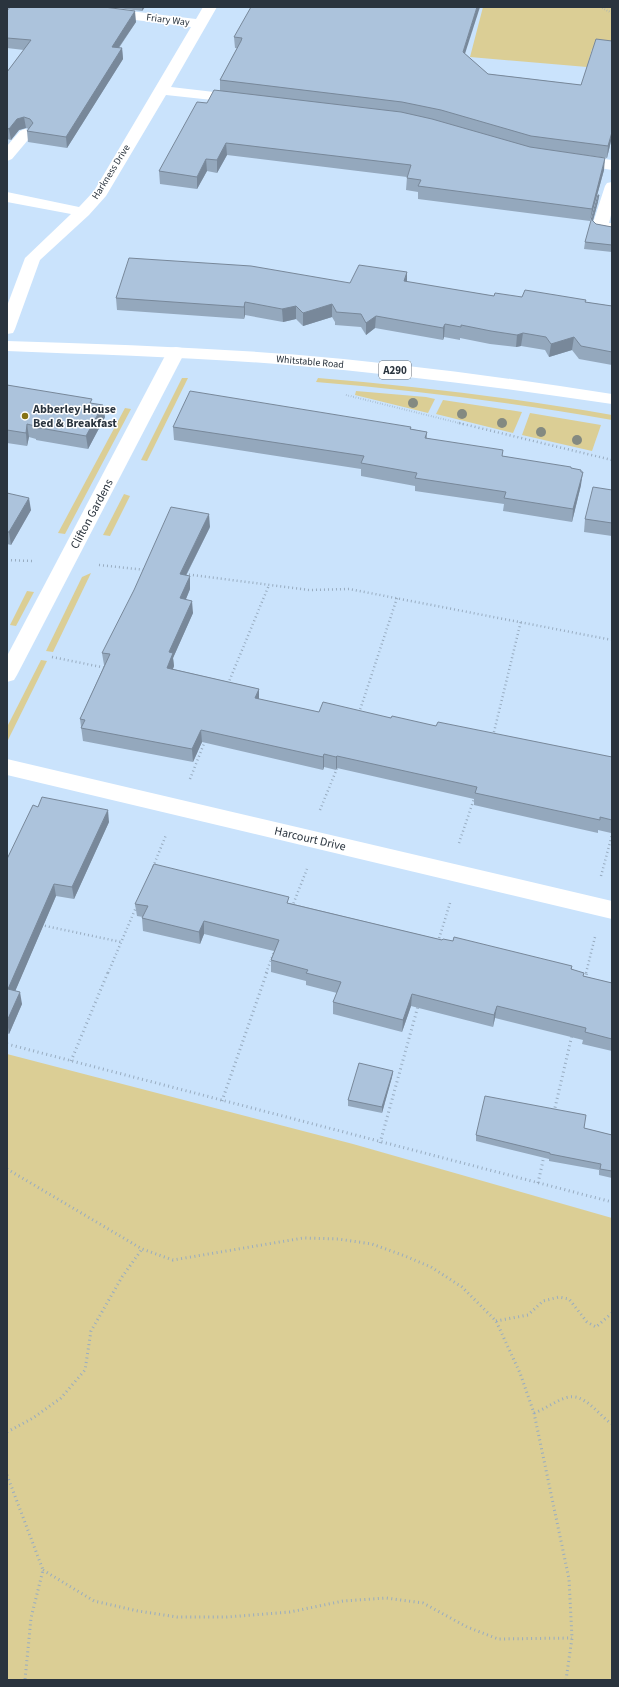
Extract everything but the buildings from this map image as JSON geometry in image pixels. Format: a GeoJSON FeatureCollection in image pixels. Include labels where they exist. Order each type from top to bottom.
{"type":"FeatureCollection","features":[{"type":"Feature","properties":{"kind":"street","name":"Friary Way"},"geometry":{"type":"LineString","coordinates":[[64,7],[200,24]]}},
{"type":"Feature","properties":{"kind":"street","name":"Harkness Drive"},"geometry":{"type":"LineString","coordinates":[[7,329],[33,258],[83,212],[100,193],[210,7]]}},
{"type":"Feature","properties":{"kind":"street"},"geometry":{"type":"LineString","coordinates":[[162,90],[255,101]]}},
{"type":"Feature","properties":{"kind":"street"},"geometry":{"type":"LineString","coordinates":[[7,156],[25,134]]}},
{"type":"Feature","properties":{"kind":"street"},"geometry":{"type":"LineString","coordinates":[[563,159],[612,165]]}},
{"type":"Feature","properties":{"kind":"street"},"geometry":{"type":"LineString","coordinates":[[7,197],[83,212]]}},
{"type":"Feature","properties":{"kind":"street","name":"Whitstable Road"},"geometry":{"type":"LineString","coordinates":[[7,346],[176,352],[327,362],[536,387],[612,399]]}},
{"type":"Feature","properties":{"kind":"street","name":"Clifton Gardens"},"geometry":{"type":"LineString","coordinates":[[7,675],[176,352]]}},
{"type":"Feature","properties":{"kind":"street","name":"Harcourt Drive"},"geometry":{"type":"LineString","coordinates":[[7,767],[602,908]]}},
{"type":"Feature","properties":{"kind":"lane"},"geometry":{"type":"LineString","coordinates":[[612,186],[600,226],[612,228]]}},
{"type":"Feature","properties":{"kind":"path"},"geometry":{"type":"LineString","coordinates":[[600,7],[612,13]]}},
{"type":"Feature","properties":{"kind":"path"},"geometry":{"type":"LineString","coordinates":[[339,393],[612,460]]}},
{"type":"Feature","properties":{"kind":"path"},"geometry":{"type":"LineString","coordinates":[[67,562],[150,571]]}},
{"type":"Feature","properties":{"kind":"path"},"geometry":{"type":"LineString","coordinates":[[181,574],[309,590],[349,588],[612,640]]}},
{"type":"Feature","properties":{"kind":"path"},"geometry":{"type":"LineString","coordinates":[[225,691],[269,585]]}},
{"type":"Feature","properties":{"kind":"path"},"geometry":{"type":"LineString","coordinates":[[357,719],[397,598]]}},
{"type":"Feature","properties":{"kind":"path"},"geometry":{"type":"LineString","coordinates":[[491,744],[521,621]]}},
{"type":"Feature","properties":{"kind":"path"},"geometry":{"type":"LineString","coordinates":[[20,651],[112,669]]}},
{"type":"Feature","properties":{"kind":"path"},"geometry":{"type":"LineString","coordinates":[[151,871],[208,735]]}},
{"type":"Feature","properties":{"kind":"path"},"geometry":{"type":"LineString","coordinates":[[289,913],[340,761]]}},
{"type":"Feature","properties":{"kind":"path"},"geometry":{"type":"LineString","coordinates":[[437,942],[477,789]]}},
{"type":"Feature","properties":{"kind":"path"},"geometry":{"type":"LineString","coordinates":[[584,982],[602,908],[612,836]]}},
{"type":"Feature","properties":{"kind":"path"},"geometry":{"type":"LineString","coordinates":[[71,1061],[139,900]]}},
{"type":"Feature","properties":{"kind":"path"},"geometry":{"type":"LineString","coordinates":[[38,924],[122,942]]}},
{"type":"Feature","properties":{"kind":"path"},"geometry":{"type":"LineString","coordinates":[[222,1101],[266,970],[278,942]]}},
{"type":"Feature","properties":{"kind":"path"},"geometry":{"type":"LineString","coordinates":[[380,1143],[406,1042],[418,1004]]}},
{"type":"Feature","properties":{"kind":"path"},"geometry":{"type":"LineString","coordinates":[[553,1116],[572,1034]]}},
{"type":"Feature","properties":{"kind":"path"},"geometry":{"type":"LineString","coordinates":[[7,1044],[380,1143],[612,1202]]}},
{"type":"Feature","properties":{"kind":"path"},"geometry":{"type":"LineString","coordinates":[[538,1183],[544,1153]]}},
{"type":"Feature","properties":{"kind":"path"},"geometry":{"type":"LineString","coordinates":[[7,1168],[142,1249],[173,1260],[303,1238],[338,1239],[372,1244],[431,1267],[462,1287],[496,1321],[520,1373],[534,1413],[569,1579],[572,1638],[566,1680]]}},
{"type":"Feature","properties":{"kind":"path"},"geometry":{"type":"LineString","coordinates":[[7,1432],[33,1418],[61,1398],[86,1370],[92,1331],[122,1277],[142,1249]]}},
{"type":"Feature","properties":{"kind":"path"},"geometry":{"type":"LineString","coordinates":[[496,1321],[528,1315],[543,1301],[559,1297],[570,1298],[587,1322],[596,1327],[612,1313]]}},
{"type":"Feature","properties":{"kind":"path"},"geometry":{"type":"LineString","coordinates":[[534,1413],[549,1407],[560,1400],[572,1396],[585,1400],[596,1412],[612,1424]]}},
{"type":"Feature","properties":{"kind":"path"},"geometry":{"type":"LineString","coordinates":[[7,1475],[43,1570],[31,1618],[25,1680]]}},
{"type":"Feature","properties":{"kind":"path"},"geometry":{"type":"LineString","coordinates":[[43,1570],[94,1601],[138,1611],[177,1617],[227,1617],[290,1612],[343,1601],[386,1598],[423,1603],[467,1627],[498,1638],[572,1638]]}},
{"type":"Feature","properties":{"kind":"shaded area"},"geometry":{"type":"Polygon","coordinates":[[[483,7],[612,7],[612,51],[592,49],[587,67],[470,57],[483,7]]]}},
{"type":"Feature","properties":{"kind":"shaded area"},"geometry":{"type":"Polygon","coordinates":[[[182,378],[188,378],[147,461],[141,460],[182,378]]]}},
{"type":"Feature","properties":{"kind":"shaded area"},"geometry":{"type":"Polygon","coordinates":[[[318,378],[429,389],[539,403],[612,415],[612,420],[464,398],[316,382],[318,378]]]}},
{"type":"Feature","properties":{"kind":"shaded area"},"geometry":{"type":"Polygon","coordinates":[[[356,391],[435,399],[428,413],[355,395],[356,391]]]}},
{"type":"Feature","properties":{"kind":"shaded area"},"geometry":{"type":"Polygon","coordinates":[[[443,400],[522,412],[513,433],[436,414],[443,400]]]}},
{"type":"Feature","properties":{"kind":"shaded area"},"geometry":{"type":"Polygon","coordinates":[[[125,408],[131,409],[65,534],[58,533],[125,408]]]}},
{"type":"Feature","properties":{"kind":"shaded area"},"geometry":{"type":"Polygon","coordinates":[[[530,413],[601,425],[592,451],[522,435],[530,413]]]}},
{"type":"Feature","properties":{"kind":"shaded area"},"geometry":{"type":"Polygon","coordinates":[[[124,494],[130,496],[110,536],[103,535],[124,494]]]}},
{"type":"Feature","properties":{"kind":"shaded area"},"geometry":{"type":"Polygon","coordinates":[[[91,573],[53,652],[46,651],[82,577],[91,573]]]}},
{"type":"Feature","properties":{"kind":"shaded area"},"geometry":{"type":"Polygon","coordinates":[[[27,591],[34,592],[16,626],[10,625],[27,591]]]}},
{"type":"Feature","properties":{"kind":"shaded area"},"geometry":{"type":"Polygon","coordinates":[[[41,660],[47,661],[7,742],[7,727],[41,660]]]}},
{"type":"Feature","properties":{"kind":"shaded area"},"geometry":{"type":"Polygon","coordinates":[[[7,1054],[353,1144],[612,1218],[612,1680],[7,1680],[7,1054]]]}},
{"type":"Feature","properties":{"kind":"place","name":"Abberley House Bed & Breakfast"},"geometry":{"type":"Point","coordinates":[25,416]}}]}
